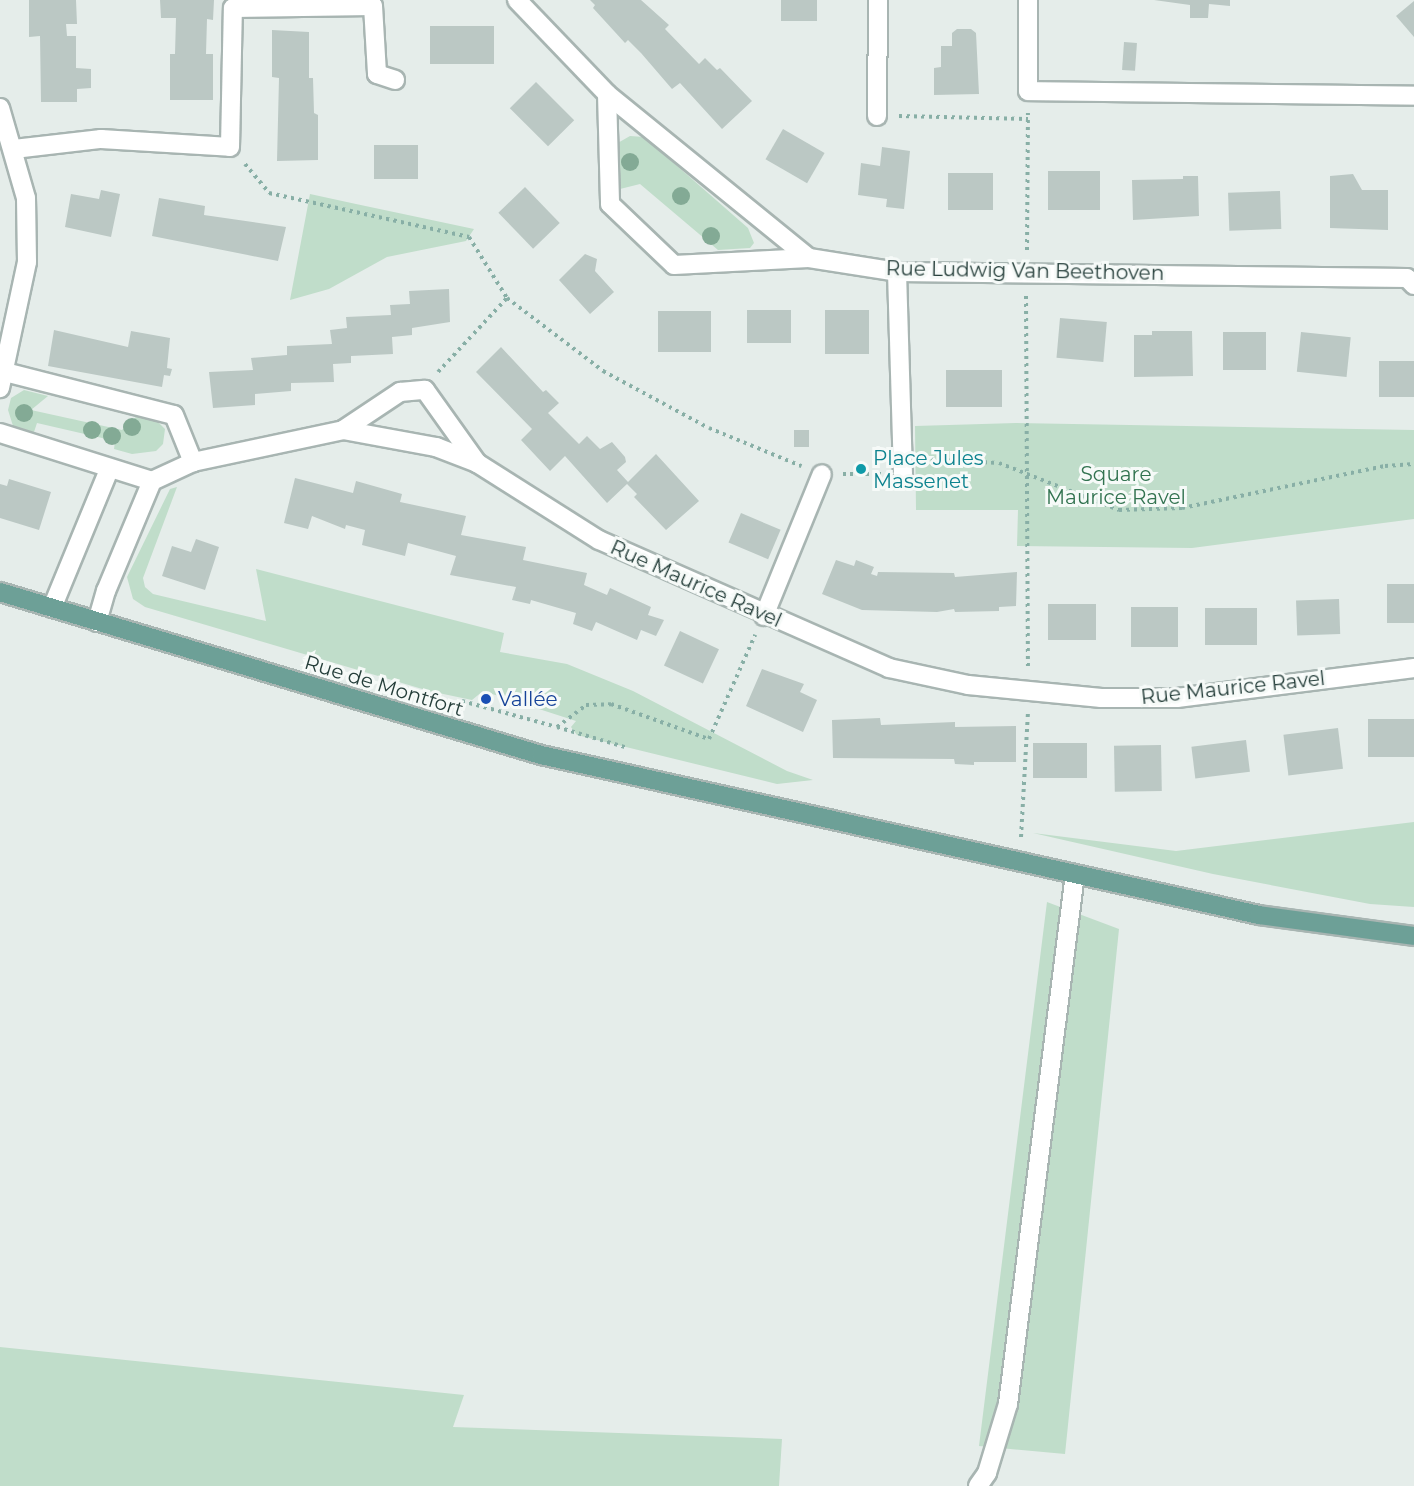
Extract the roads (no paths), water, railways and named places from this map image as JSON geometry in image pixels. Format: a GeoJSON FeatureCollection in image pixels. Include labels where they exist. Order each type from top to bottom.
{"type":"FeatureCollection","features":[{"type":"Feature","properties":{"kind":"main road","name":"Rue de Montfort"},"geometry":{"type":"LineString","coordinates":[[0,592],[453,731],[830,822],[1259,915],[1414,936]]}},
{"type":"Feature","properties":{"kind":"street"},"geometry":{"type":"LineString","coordinates":[[517,0],[607,94],[809,258]]}},
{"type":"Feature","properties":{"kind":"street"},"geometry":{"type":"LineString","coordinates":[[877,116],[879,0]]}},
{"type":"Feature","properties":{"kind":"street"},"geometry":{"type":"LineString","coordinates":[[1028,0],[1028,91],[1414,96]]}},
{"type":"Feature","properties":{"kind":"street"},"geometry":{"type":"LineString","coordinates":[[15,149],[101,139],[230,147],[233,4],[373,6],[377,74],[395,80]]}},
{"type":"Feature","properties":{"kind":"street","name":"Rue Ludwig Van Beethoven"},"geometry":{"type":"LineString","coordinates":[[607,94],[610,204],[674,265],[809,258],[897,272],[1027,271],[1407,278],[1414,285]]}},
{"type":"Feature","properties":{"kind":"street"},"geometry":{"type":"LineString","coordinates":[[0,108],[15,149],[26,198],[27,262],[3,380],[174,415],[193,462]]}},
{"type":"Feature","properties":{"kind":"street"},"geometry":{"type":"LineString","coordinates":[[897,272],[902,467]]}},
{"type":"Feature","properties":{"kind":"street"},"geometry":{"type":"LineString","coordinates":[[343,430],[400,392],[425,390],[477,463]]}},
{"type":"Feature","properties":{"kind":"street","name":"Rue Maurice Ravel"},"geometry":{"type":"LineString","coordinates":[[152,481],[193,462],[343,430],[436,447],[477,463],[599,540],[764,616],[889,668],[968,685],[1101,698],[1177,698],[1414,668]]}},
{"type":"Feature","properties":{"kind":"street"},"geometry":{"type":"LineString","coordinates":[[0,433],[109,470],[152,481],[106,591],[97,622]]}},
{"type":"Feature","properties":{"kind":"street"},"geometry":{"type":"LineString","coordinates":[[52,608],[109,470]]}},
{"type":"Feature","properties":{"kind":"street"},"geometry":{"type":"LineString","coordinates":[[764,616],[822,474]]}},
{"type":"Feature","properties":{"kind":"street"},"geometry":{"type":"LineString","coordinates":[[978,1486],[987,1473],[1008,1404],[1075,874]]}},
{"type":"Feature","properties":{"kind":"place","name":"Place Jules Massenet"},"geometry":{"type":"Point","coordinates":[861,469]}},
{"type":"Feature","properties":{"kind":"place","name":"Vallée"},"geometry":{"type":"Point","coordinates":[486,699]}},
{"type":"Feature","properties":{"kind":"park label","name":"Square Maurice Ravel"},"geometry":{"type":"Point","coordinates":[1116,486]}}]}
